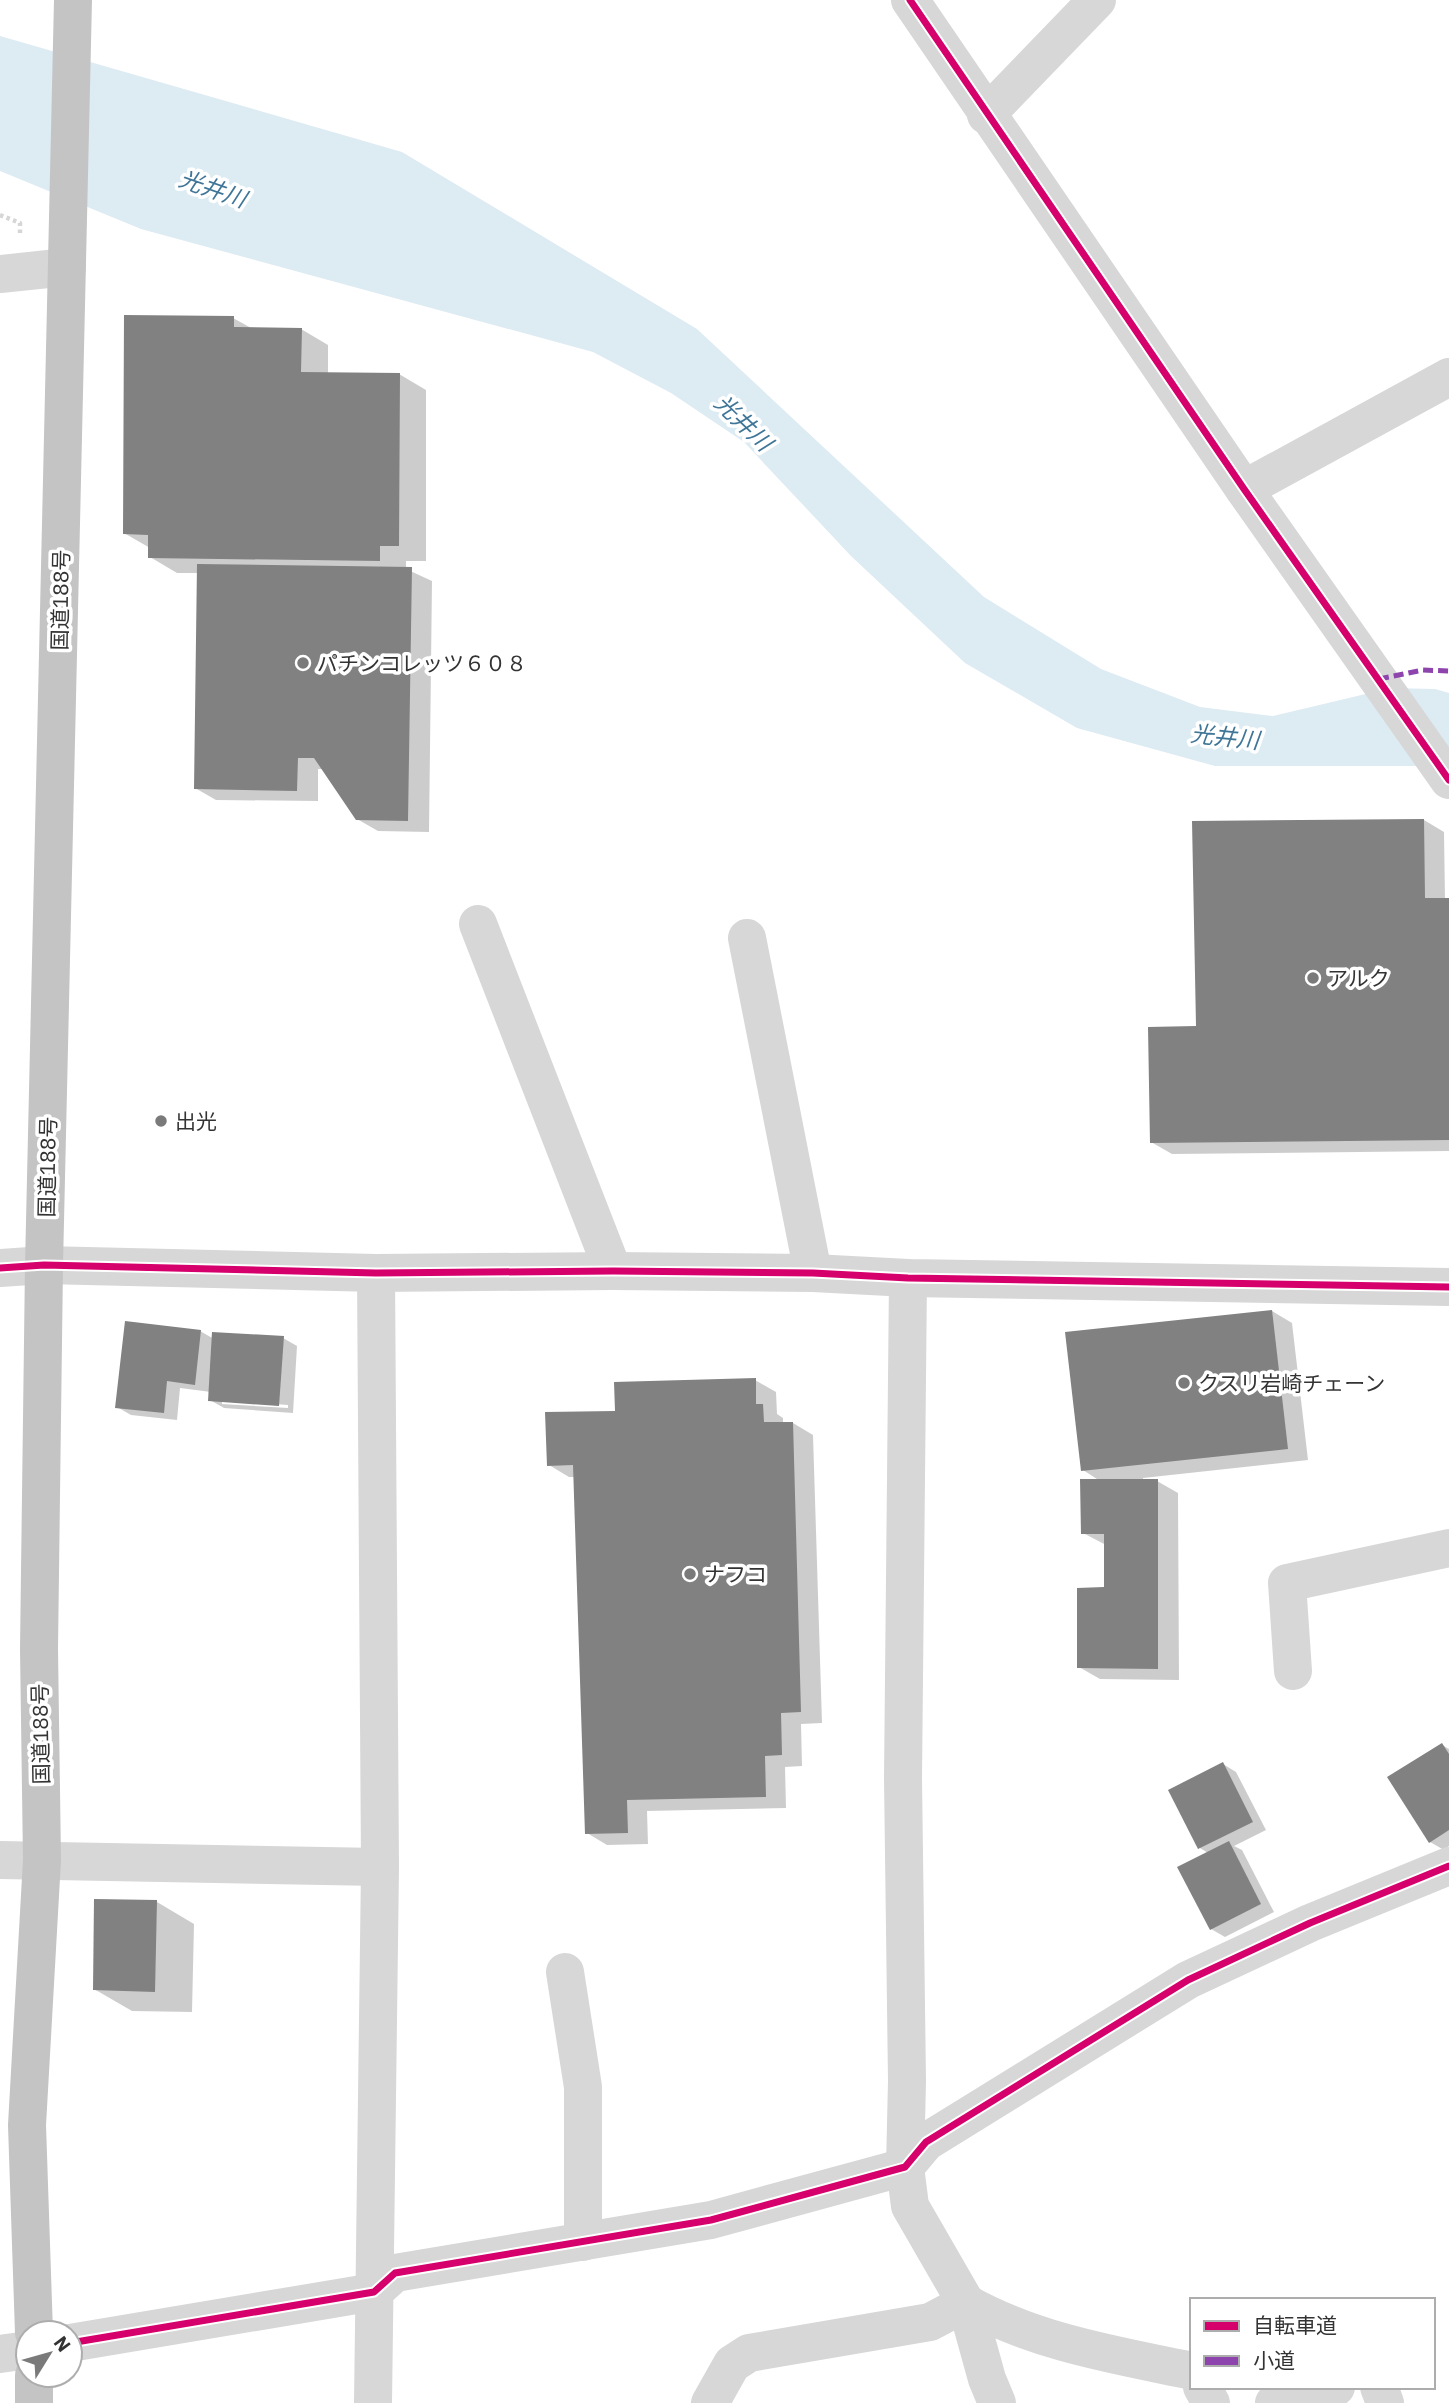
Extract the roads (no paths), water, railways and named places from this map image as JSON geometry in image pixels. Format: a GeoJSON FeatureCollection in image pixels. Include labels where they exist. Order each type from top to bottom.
{"type":"FeatureCollection","features":[{"type":"Feature","properties":{"kind":"highway","name":"国道188号"},"geometry":{"type":"LineString","coordinates":[[34,2319],[27,2125],[42,1860],[39,1649],[44,1265],[72,16]]}},
{"type":"Feature","properties":{"kind":"street"},"geometry":{"type":"LineString","coordinates":[[910,0],[986,115],[1244,489],[1449,780]]}},
{"type":"Feature","properties":{"kind":"street"},"geometry":{"type":"LineString","coordinates":[[986,115],[1097,0]]}},
{"type":"Feature","properties":{"kind":"street"},"geometry":{"type":"LineString","coordinates":[[0,274],[67,267]]}},
{"type":"Feature","properties":{"kind":"street"},"geometry":{"type":"LineString","coordinates":[[1244,489],[1449,377]]}},
{"type":"Feature","properties":{"kind":"street"},"geometry":{"type":"LineString","coordinates":[[478,924],[613,1271]]}},
{"type":"Feature","properties":{"kind":"street"},"geometry":{"type":"LineString","coordinates":[[747,938],[813,1273]]}},
{"type":"Feature","properties":{"kind":"street"},"geometry":{"type":"LineString","coordinates":[[0,1268],[44,1265],[376,1273],[813,1273],[908,1278],[1449,1287]]}},
{"type":"Feature","properties":{"kind":"street"},"geometry":{"type":"LineString","coordinates":[[373,2403],[380,1867],[376,1273]]}},
{"type":"Feature","properties":{"kind":"street"},"geometry":{"type":"LineString","coordinates":[[908,1278],[903,1778],[907,2081],[905,2167],[910,2206],[966,2303],[986,2379],[997,2403]]}},
{"type":"Feature","properties":{"kind":"street"},"geometry":{"type":"LineString","coordinates":[[1293,1671],[1287,1583],[1449,1548]]}},
{"type":"Feature","properties":{"kind":"street"},"geometry":{"type":"LineString","coordinates":[[0,1860],[380,1867]]}},
{"type":"Feature","properties":{"kind":"street"},"geometry":{"type":"LineString","coordinates":[[84,2341],[374,2292],[395,2273],[712,2220],[905,2167],[926,2142],[1188,1980],[1310,1923],[1449,1866]]}},
{"type":"Feature","properties":{"kind":"street"},"geometry":{"type":"LineString","coordinates":[[565,1972],[583,2087],[583,2242]]}},
{"type":"Feature","properties":{"kind":"street"},"geometry":{"type":"LineString","coordinates":[[966,2303],[995,2319],[1076,2346],[1190,2371]]}},
{"type":"Feature","properties":{"kind":"street"},"geometry":{"type":"LineString","coordinates":[[710,2403],[732,2364],[749,2353],[930,2322],[966,2303]]}},
{"type":"Feature","properties":{"kind":"street"},"geometry":{"type":"LineString","coordinates":[[1274,2403],[1328,2389]]}},
{"type":"Feature","properties":{"kind":"water","name":"光井川"},"geometry":{"type":"Polygon","coordinates":[[[0,36],[402,152],[697,329],[984,597],[1101,669],[1200,707],[1273,716],[1391,688],[1435,689],[1449,693],[1449,766],[1215,766],[1077,728],[965,663],[851,556],[744,442],[671,393],[593,352],[141,229],[0,171],[0,36]]]}},
{"type":"Feature","properties":{"kind":"place","name":"パチンコレッツ６０８"},"geometry":{"type":"Point","coordinates":[303,663]}},
{"type":"Feature","properties":{"kind":"place","name":"アルク"},"geometry":{"type":"Point","coordinates":[1313,978]}},
{"type":"Feature","properties":{"kind":"place","name":"出光"},"geometry":{"type":"Point","coordinates":[161,1121]}},
{"type":"Feature","properties":{"kind":"place","name":"クスリ岩崎チェーン"},"geometry":{"type":"Point","coordinates":[1184,1383]}},
{"type":"Feature","properties":{"kind":"place","name":"ナフコ"},"geometry":{"type":"Point","coordinates":[690,1574]}}]}
